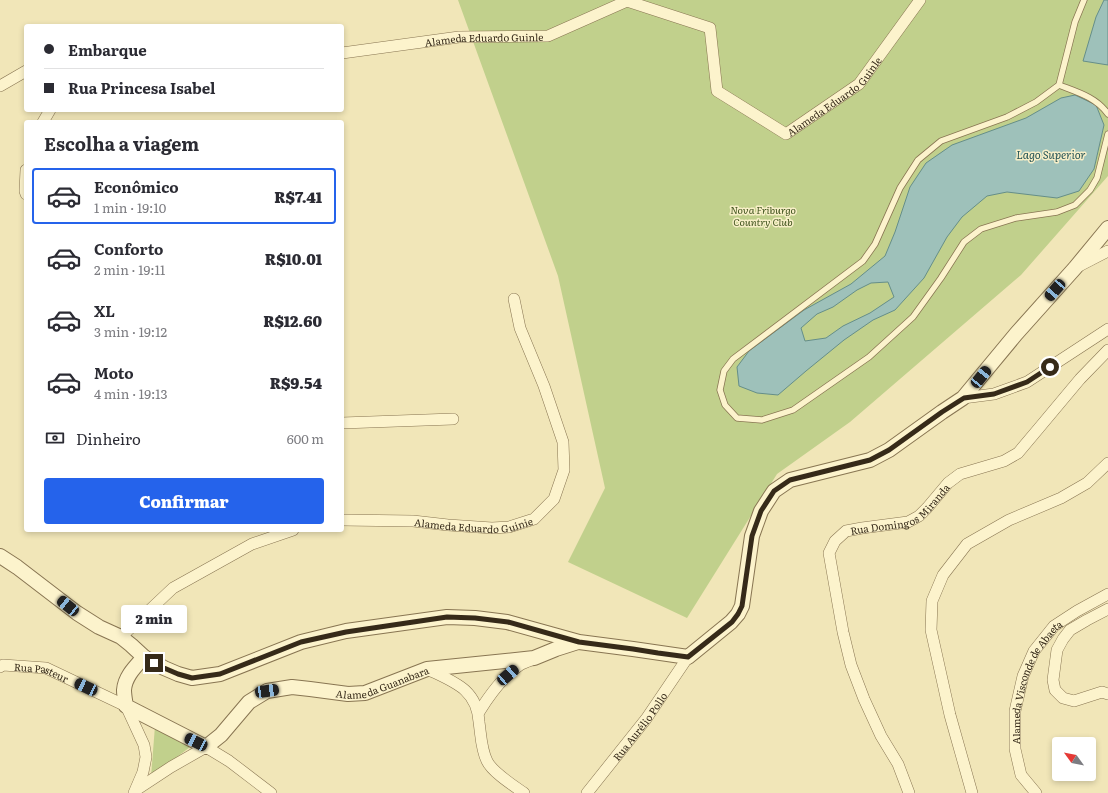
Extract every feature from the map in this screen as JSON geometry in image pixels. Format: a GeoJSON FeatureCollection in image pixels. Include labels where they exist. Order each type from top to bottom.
{"type":"FeatureCollection","features":[{"type":"Feature","properties":{"kind":"street","name":"Alameda Eduardo Guinle"},"geometry":{"type":"LineString","coordinates":[[344,53],[459,37],[548,36],[627,1],[710,28],[717,91],[786,134],[859,84],[920,0]]}},
{"type":"Feature","properties":{"kind":"street"},"geometry":{"type":"LineString","coordinates":[[0,86],[24,72]]}},
{"type":"Feature","properties":{"kind":"street"},"geometry":{"type":"LineString","coordinates":[[0,556],[17,567],[77,614],[99,627],[121,637],[144,657],[164,668],[192,678],[220,674],[301,642],[346,632],[447,617],[475,618],[508,622],[579,642],[688,657],[732,622],[738,614],[742,606],[752,536],[761,511],[774,491],[790,480],[870,460],[889,450],[964,398],[1016,334],[1075,268],[1108,228]]}},
{"type":"Feature","properties":{"kind":"street"},"geometry":{"type":"LineString","coordinates":[[1075,268],[1108,251]]}},
{"type":"Feature","properties":{"kind":"street","name":"Alameda Eduardo Guinie"},"geometry":{"type":"LineString","coordinates":[[344,520],[413,521],[492,528],[509,527],[534,519],[554,499],[564,470],[563,442],[544,386],[520,328],[514,299]]}},
{"type":"Feature","properties":{"kind":"street"},"geometry":{"type":"LineString","coordinates":[[964,398],[994,394],[1027,382],[1108,329]]}},
{"type":"Feature","properties":{"kind":"street","name":"Rua Domingos Miranda"},"geometry":{"type":"LineString","coordinates":[[909,793],[898,764],[881,736],[851,665],[843,632],[829,553],[835,541],[846,531],[908,522],[919,516],[948,483],[960,474],[1004,461],[1018,452],[1080,379],[1108,350]]}},
{"type":"Feature","properties":{"kind":"street"},"geometry":{"type":"LineString","coordinates":[[344,423],[453,419]]}},
{"type":"Feature","properties":{"kind":"street"},"geometry":{"type":"LineString","coordinates":[[972,793],[950,715],[931,630],[932,601],[943,575],[967,544],[1009,520],[1061,498],[1087,483],[1108,463]]}},
{"type":"Feature","properties":{"kind":"street"},"geometry":{"type":"LineString","coordinates":[[121,637],[174,588],[252,544],[287,532]]}},
{"type":"Feature","properties":{"kind":"street","name":"Alameda Visconde de Abaeta"},"geometry":{"type":"LineString","coordinates":[[1036,793],[1021,775],[1015,749],[1015,711],[1023,676],[1034,651],[1054,626],[1108,594]]}},
{"type":"Feature","properties":{"kind":"street"},"geometry":{"type":"LineString","coordinates":[[1108,609],[1070,630],[1063,639],[1057,650],[1053,680],[1055,690],[1063,698],[1074,701],[1102,692],[1108,694]]}},
{"type":"Feature","properties":{"kind":"street","name":"Alameda Guanabara"},"geometry":{"type":"LineString","coordinates":[[206,747],[221,735],[249,702],[267,691],[292,687],[348,694],[365,693],[427,669],[534,658],[579,642]]}},
{"type":"Feature","properties":{"kind":"street"},"geometry":{"type":"LineString","coordinates":[[135,791],[143,772],[146,757],[144,745],[126,706],[124,689],[133,668],[144,657]]}},
{"type":"Feature","properties":{"kind":"street","name":"Rua Aurélio Pollo"},"geometry":{"type":"LineString","coordinates":[[587,793],[646,719],[688,657]]}},
{"type":"Feature","properties":{"kind":"street"},"geometry":{"type":"LineString","coordinates":[[479,712],[491,693],[508,675],[519,665],[534,658]]}},
{"type":"Feature","properties":{"kind":"street","name":"Rua Pasteur"},"geometry":{"type":"LineString","coordinates":[[0,667],[3,665],[46,668],[126,706]]}},
{"type":"Feature","properties":{"kind":"street"},"geometry":{"type":"LineString","coordinates":[[427,669],[459,685],[468,693],[479,712],[482,745],[487,762],[500,776],[524,793]]}},
{"type":"Feature","properties":{"kind":"street"},"geometry":{"type":"LineString","coordinates":[[126,706],[206,747],[229,761],[271,793]]}},
{"type":"Feature","properties":{"kind":"street"},"geometry":{"type":"LineString","coordinates":[[135,791],[171,767],[206,747]]}},
{"type":"Feature","properties":{"kind":"lane"},"geometry":{"type":"LineString","coordinates":[[1084,0],[1075,22],[1059,84],[1036,102],[1006,117],[941,141],[918,160],[900,188],[875,244],[863,261],[733,359],[724,371],[720,390],[724,405],[736,418],[762,420],[793,410],[869,357],[913,317],[941,278],[964,242],[981,229],[1016,218],[1057,212],[1074,205],[1090,190],[1097,178],[1108,134]]}},
{"type":"Feature","properties":{"kind":"lane"},"geometry":{"type":"LineString","coordinates":[[1059,84],[1089,97],[1104,108],[1108,114]]}},
{"type":"Feature","properties":{"kind":"green space","name":"Nova Friburgo Country Club"},"geometry":{"type":"Polygon","coordinates":[[[458,0],[1108,0],[1108,176],[1021,275],[850,422],[777,474],[687,618],[568,562],[605,488],[558,276],[458,0]]]}},
{"type":"Feature","properties":{"kind":"green space"},"geometry":{"type":"Polygon","coordinates":[[[155,726],[190,747],[151,777],[155,726]]]}},
{"type":"Feature","properties":{"kind":"water"},"geometry":{"type":"Polygon","coordinates":[[[1104,0],[1108,0],[1108,65],[1083,61],[1096,17],[1104,0]]]}},
{"type":"Feature","properties":{"kind":"water","name":"Lago Superior"},"geometry":{"type":"Polygon","coordinates":[[[1075,95],[1096,105],[1104,125],[1094,169],[1079,191],[1057,198],[1007,192],[987,196],[962,217],[947,237],[924,278],[895,310],[873,320],[844,340],[778,395],[757,393],[739,386],[737,367],[749,351],[804,310],[851,284],[885,256],[895,232],[910,187],[926,163],[952,145],[1026,118],[1061,98],[1075,95]],[[888,282],[871,283],[857,290],[833,307],[817,314],[801,328],[805,341],[826,338],[843,326],[870,313],[894,297],[888,282]]]}},
{"type":"Feature","properties":{"kind":"route"},"geometry":{"type":"LineString","coordinates":[[154,663],[178,674],[192,678],[220,674],[301,642],[346,632],[447,617],[475,618],[508,622],[579,642],[688,657],[732,622],[738,614],[742,606],[752,536],[761,511],[774,491],[790,480],[870,460],[889,450],[964,398],[994,394],[1027,382],[1050,367]]}}]}
